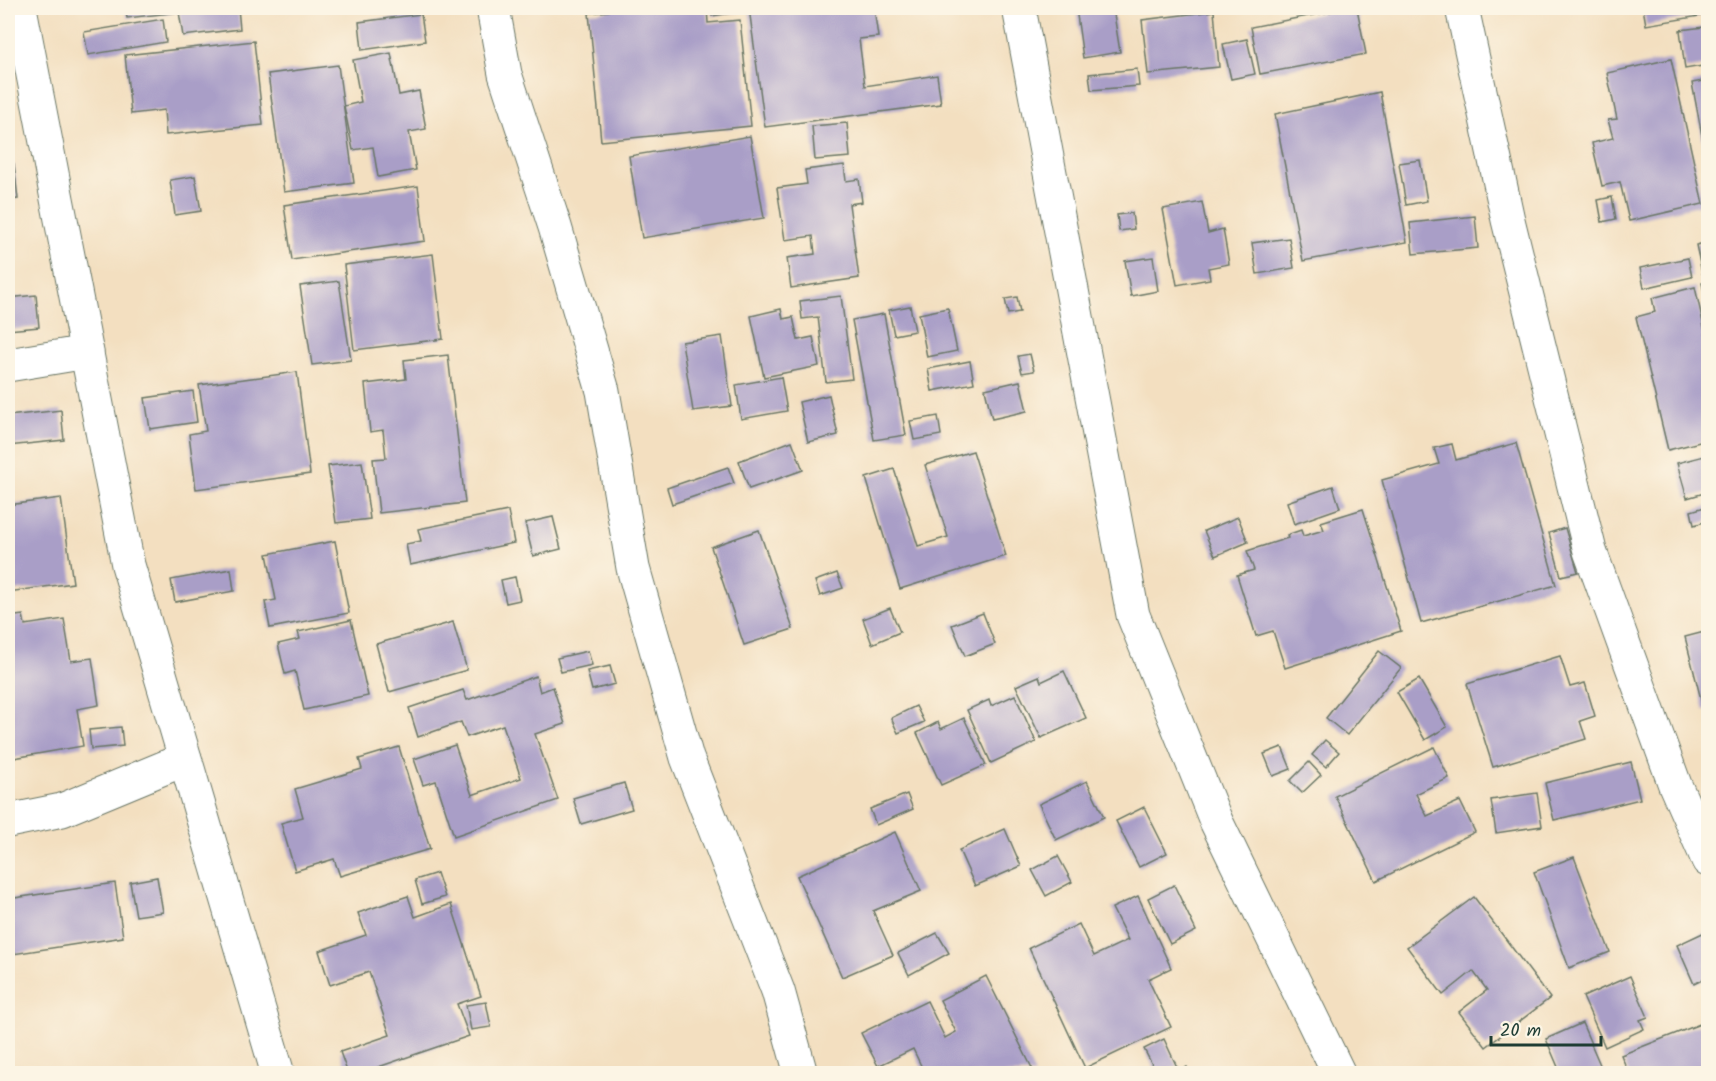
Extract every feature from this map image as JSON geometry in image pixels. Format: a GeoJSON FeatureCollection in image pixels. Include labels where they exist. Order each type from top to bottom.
{"type":"FeatureCollection","features":[{"type":"Feature","properties":{"kind":"street"},"geometry":{"type":"LineString","coordinates":[[20,8],[128,565],[278,1074]]}},
{"type":"Feature","properties":{"kind":"street"},"geometry":{"type":"LineString","coordinates":[[493,8],[505,74],[555,227],[603,391],[633,567],[687,758],[778,991],[801,1074]]}},
{"type":"Feature","properties":{"kind":"street"},"geometry":{"type":"LineString","coordinates":[[1019,8],[1133,615],[1216,821],[1339,1074]]}},
{"type":"Feature","properties":{"kind":"street"},"geometry":{"type":"LineString","coordinates":[[1462,8],[1508,220],[1590,551],[1675,785],[1708,860]]}},
{"type":"Feature","properties":{"kind":"street"},"geometry":{"type":"LineString","coordinates":[[8,365],[87,352]]}},
{"type":"Feature","properties":{"kind":"street"},"geometry":{"type":"LineString","coordinates":[[8,821],[62,810],[185,759]]}},
{"type":"Feature","properties":{"kind":"building"},"geometry":{"type":"Polygon","coordinates":[[[125,8],[238,8],[240,29],[183,36],[179,12],[127,18],[125,8]]]}},
{"type":"Feature","properties":{"kind":"building"},"geometry":{"type":"Polygon","coordinates":[[[609,8],[707,8],[708,23],[740,20],[751,126],[601,141],[589,13],[609,11],[609,8]]]}},
{"type":"Feature","properties":{"kind":"building"},"geometry":{"type":"Polygon","coordinates":[[[711,8],[739,8],[740,12],[712,16],[711,8]]]}},
{"type":"Feature","properties":{"kind":"building"},"geometry":{"type":"Polygon","coordinates":[[[749,8],[874,8],[878,37],[859,39],[865,86],[937,75],[941,104],[765,127],[749,8]]]}},
{"type":"Feature","properties":{"kind":"building"},"geometry":{"type":"Polygon","coordinates":[[[1076,8],[1113,8],[1120,52],[1083,58],[1076,8]]]}},
{"type":"Feature","properties":{"kind":"building"},"geometry":{"type":"Polygon","coordinates":[[[1357,8],[1366,54],[1260,74],[1251,27],[1357,8]]]}},
{"type":"Feature","properties":{"kind":"building"},"geometry":{"type":"Polygon","coordinates":[[[1643,8],[1699,8],[1700,16],[1646,25],[1643,8]]]}},
{"type":"Feature","properties":{"kind":"building"},"geometry":{"type":"Polygon","coordinates":[[[1214,11],[1219,67],[1148,74],[1142,20],[1214,11]]]}},
{"type":"Feature","properties":{"kind":"building"},"geometry":{"type":"Polygon","coordinates":[[[421,14],[425,41],[362,50],[359,22],[421,14]]]}},
{"type":"Feature","properties":{"kind":"building"},"geometry":{"type":"Polygon","coordinates":[[[163,19],[166,42],[88,55],[84,32],[163,19]]]}},
{"type":"Feature","properties":{"kind":"building"},"geometry":{"type":"Polygon","coordinates":[[[1704,27],[1706,42],[1708,42],[1708,65],[1685,69],[1680,30],[1704,27]]]}},
{"type":"Feature","properties":{"kind":"building"},"geometry":{"type":"Polygon","coordinates":[[[1247,39],[1255,74],[1231,79],[1223,44],[1247,39]]]}},
{"type":"Feature","properties":{"kind":"building"},"geometry":{"type":"Polygon","coordinates":[[[254,41],[263,125],[166,135],[164,110],[131,114],[125,55],[254,41]]]}},
{"type":"Feature","properties":{"kind":"building"},"geometry":{"type":"Polygon","coordinates":[[[391,53],[399,95],[419,91],[426,129],[409,132],[416,170],[378,177],[373,147],[353,150],[344,106],[361,102],[353,60],[391,53]]]}},
{"type":"Feature","properties":{"kind":"building"},"geometry":{"type":"Polygon","coordinates":[[[1671,59],[1703,204],[1629,221],[1620,182],[1602,186],[1592,143],[1613,138],[1608,120],[1617,119],[1607,73],[1671,59]]]}},
{"type":"Feature","properties":{"kind":"building"},"geometry":{"type":"Polygon","coordinates":[[[338,65],[354,183],[284,192],[268,74],[338,65]]]}},
{"type":"Feature","properties":{"kind":"building"},"geometry":{"type":"Polygon","coordinates":[[[1137,69],[1139,86],[1091,90],[1089,74],[1137,69]]]}},
{"type":"Feature","properties":{"kind":"building"},"geometry":{"type":"Polygon","coordinates":[[[1708,80],[1708,162],[1707,162],[1692,83],[1708,80]]]}},
{"type":"Feature","properties":{"kind":"building"},"geometry":{"type":"Polygon","coordinates":[[[1380,92],[1407,242],[1303,261],[1275,114],[1380,92]]]}},
{"type":"Feature","properties":{"kind":"building"},"geometry":{"type":"Polygon","coordinates":[[[847,123],[850,157],[815,160],[812,126],[847,123]]]}},
{"type":"Feature","properties":{"kind":"building"},"geometry":{"type":"Polygon","coordinates":[[[750,136],[764,218],[642,238],[629,156],[750,136]]]}},
{"type":"Feature","properties":{"kind":"building"},"geometry":{"type":"Polygon","coordinates":[[[1420,160],[1427,201],[1406,205],[1399,163],[1420,160]]]}},
{"type":"Feature","properties":{"kind":"building"},"geometry":{"type":"Polygon","coordinates":[[[14,164],[18,199],[8,200],[8,165],[14,164]]]}},
{"type":"Feature","properties":{"kind":"building"},"geometry":{"type":"Polygon","coordinates":[[[844,165],[846,181],[859,179],[862,202],[849,204],[859,278],[791,288],[787,258],[815,254],[813,236],[785,240],[777,188],[807,184],[805,170],[844,165]]]}},
{"type":"Feature","properties":{"kind":"building"},"geometry":{"type":"Polygon","coordinates":[[[195,176],[201,211],[175,215],[170,180],[195,176]]]}},
{"type":"Feature","properties":{"kind":"building"},"geometry":{"type":"Polygon","coordinates":[[[418,186],[425,241],[292,260],[284,205],[418,186]]]}},
{"type":"Feature","properties":{"kind":"building"},"geometry":{"type":"Polygon","coordinates":[[[1612,197],[1616,219],[1602,222],[1598,200],[1612,197]]]}},
{"type":"Feature","properties":{"kind":"building"},"geometry":{"type":"Polygon","coordinates":[[[1202,202],[1208,233],[1223,229],[1229,264],[1208,268],[1210,279],[1177,285],[1163,209],[1202,202]]]}},
{"type":"Feature","properties":{"kind":"building"},"geometry":{"type":"Polygon","coordinates":[[[1132,213],[1134,229],[1119,231],[1117,215],[1132,213]]]}},
{"type":"Feature","properties":{"kind":"building"},"geometry":{"type":"Polygon","coordinates":[[[1475,216],[1478,248],[1413,254],[1410,223],[1475,216]]]}},
{"type":"Feature","properties":{"kind":"building"},"geometry":{"type":"Polygon","coordinates":[[[1289,238],[1294,268],[1257,274],[1252,243],[1289,238]]]}},
{"type":"Feature","properties":{"kind":"building"},"geometry":{"type":"Polygon","coordinates":[[[1708,242],[1708,271],[1702,273],[1696,245],[1708,242]]]}},
{"type":"Feature","properties":{"kind":"building"},"geometry":{"type":"Polygon","coordinates":[[[433,254],[443,339],[354,350],[344,265],[433,254]]]}},
{"type":"Feature","properties":{"kind":"building"},"geometry":{"type":"Polygon","coordinates":[[[1153,257],[1158,291],[1131,296],[1125,261],[1153,257]]]}},
{"type":"Feature","properties":{"kind":"building"},"geometry":{"type":"Polygon","coordinates":[[[1688,258],[1692,277],[1644,288],[1640,268],[1688,258]]]}},
{"type":"Feature","properties":{"kind":"building"},"geometry":{"type":"Polygon","coordinates":[[[339,281],[351,360],[312,365],[300,286],[339,281]]]}},
{"type":"Feature","properties":{"kind":"building"},"geometry":{"type":"Polygon","coordinates":[[[1708,281],[1708,309],[1702,283],[1708,281]]]}},
{"type":"Feature","properties":{"kind":"building"},"geometry":{"type":"Polygon","coordinates":[[[1695,287],[1708,345],[1708,440],[1668,450],[1636,317],[1655,312],[1652,298],[1695,287]]]}},
{"type":"Feature","properties":{"kind":"building"},"geometry":{"type":"Polygon","coordinates":[[[36,295],[39,327],[8,330],[8,298],[36,295]]]}},
{"type":"Feature","properties":{"kind":"building"},"geometry":{"type":"Polygon","coordinates":[[[841,296],[852,379],[826,382],[818,317],[802,319],[800,301],[841,296]]]}},
{"type":"Feature","properties":{"kind":"building"},"geometry":{"type":"Polygon","coordinates":[[[1017,297],[1020,312],[1008,314],[1005,299],[1017,297]]]}},
{"type":"Feature","properties":{"kind":"building"},"geometry":{"type":"Polygon","coordinates":[[[910,306],[915,331],[894,335],[889,310],[910,306]]]}},
{"type":"Feature","properties":{"kind":"building"},"geometry":{"type":"Polygon","coordinates":[[[948,308],[957,351],[927,357],[919,314],[948,308]]]}},
{"type":"Feature","properties":{"kind":"building"},"geometry":{"type":"Polygon","coordinates":[[[781,309],[783,319],[793,317],[798,340],[813,337],[819,366],[764,377],[751,316],[781,309]]]}},
{"type":"Feature","properties":{"kind":"building"},"geometry":{"type":"Polygon","coordinates":[[[884,314],[906,435],[874,440],[852,320],[884,314]]]}},
{"type":"Feature","properties":{"kind":"building"},"geometry":{"type":"Polygon","coordinates":[[[722,336],[732,406],[693,411],[682,342],[722,336]]]}},
{"type":"Feature","properties":{"kind":"building"},"geometry":{"type":"Polygon","coordinates":[[[1030,354],[1034,371],[1022,373],[1018,356],[1030,354]]]}},
{"type":"Feature","properties":{"kind":"building"},"geometry":{"type":"Polygon","coordinates":[[[448,355],[465,503],[379,513],[373,459],[386,458],[383,430],[370,432],[365,384],[406,379],[404,360],[448,355]]]}},
{"type":"Feature","properties":{"kind":"building"},"geometry":{"type":"Polygon","coordinates":[[[970,361],[974,383],[932,391],[928,369],[970,361]]]}},
{"type":"Feature","properties":{"kind":"building"},"geometry":{"type":"Polygon","coordinates":[[[297,372],[310,474],[196,489],[189,434],[206,431],[199,385],[297,372]]]}},
{"type":"Feature","properties":{"kind":"building"},"geometry":{"type":"Polygon","coordinates":[[[781,377],[787,411],[741,419],[736,385],[781,377]]]}},
{"type":"Feature","properties":{"kind":"building"},"geometry":{"type":"Polygon","coordinates":[[[1020,381],[1027,411],[992,419],[985,389],[1020,381]]]}},
{"type":"Feature","properties":{"kind":"building"},"geometry":{"type":"Polygon","coordinates":[[[193,391],[197,422],[150,429],[145,398],[193,391]]]}},
{"type":"Feature","properties":{"kind":"building"},"geometry":{"type":"Polygon","coordinates":[[[829,395],[838,435],[808,442],[799,402],[829,395]]]}},
{"type":"Feature","properties":{"kind":"building"},"geometry":{"type":"Polygon","coordinates":[[[61,410],[64,440],[8,446],[8,416],[61,410]]]}},
{"type":"Feature","properties":{"kind":"building"},"geometry":{"type":"Polygon","coordinates":[[[938,416],[941,435],[914,440],[910,421],[938,416]]]}},
{"type":"Feature","properties":{"kind":"building"},"geometry":{"type":"Polygon","coordinates":[[[792,441],[803,470],[749,489],[739,461],[792,441]]]}},
{"type":"Feature","properties":{"kind":"building"},"geometry":{"type":"Polygon","coordinates":[[[1516,443],[1556,585],[1421,623],[1382,480],[1439,464],[1434,448],[1452,444],[1456,460],[1516,443]]]}},
{"type":"Feature","properties":{"kind":"building"},"geometry":{"type":"Polygon","coordinates":[[[973,451],[1006,556],[900,589],[866,478],[894,469],[918,546],[948,537],[925,465],[973,451]]]}},
{"type":"Feature","properties":{"kind":"building"},"geometry":{"type":"Polygon","coordinates":[[[1708,455],[1708,492],[1687,498],[1677,463],[1708,455]]]}},
{"type":"Feature","properties":{"kind":"building"},"geometry":{"type":"Polygon","coordinates":[[[362,462],[370,519],[336,523],[328,466],[362,462]]]}},
{"type":"Feature","properties":{"kind":"building"},"geometry":{"type":"Polygon","coordinates":[[[728,467],[734,483],[672,504],[667,488],[728,467]]]}},
{"type":"Feature","properties":{"kind":"building"},"geometry":{"type":"Polygon","coordinates":[[[1333,486],[1340,508],[1294,524],[1287,502],[1333,486]]]}},
{"type":"Feature","properties":{"kind":"building"},"geometry":{"type":"Polygon","coordinates":[[[61,498],[73,583],[8,592],[8,505],[61,498]]]}},
{"type":"Feature","properties":{"kind":"building"},"geometry":{"type":"Polygon","coordinates":[[[1708,506],[1708,521],[1694,525],[1691,511],[1708,506]]]}},
{"type":"Feature","properties":{"kind":"building"},"geometry":{"type":"Polygon","coordinates":[[[1363,509],[1401,631],[1285,668],[1273,631],[1256,636],[1237,575],[1254,570],[1247,551],[1288,538],[1287,535],[1301,530],[1303,536],[1324,530],[1321,522],[1363,509]]]}},
{"type":"Feature","properties":{"kind":"building"},"geometry":{"type":"Polygon","coordinates":[[[508,511],[514,543],[410,565],[406,544],[421,541],[418,529],[508,511]]]}},
{"type":"Feature","properties":{"kind":"building"},"geometry":{"type":"Polygon","coordinates":[[[553,517],[561,549],[533,556],[525,523],[553,517]]]}},
{"type":"Feature","properties":{"kind":"building"},"geometry":{"type":"Polygon","coordinates":[[[1238,517],[1248,542],[1215,556],[1204,531],[1238,517]]]}},
{"type":"Feature","properties":{"kind":"building"},"geometry":{"type":"Polygon","coordinates":[[[1565,528],[1578,572],[1561,576],[1549,533],[1565,528]]]}},
{"type":"Feature","properties":{"kind":"building"},"geometry":{"type":"Polygon","coordinates":[[[759,530],[793,629],[744,645],[711,547],[759,530]]]}},
{"type":"Feature","properties":{"kind":"building"},"geometry":{"type":"Polygon","coordinates":[[[335,541],[349,613],[270,628],[265,602],[276,600],[267,554],[335,541]]]}},
{"type":"Feature","properties":{"kind":"building"},"geometry":{"type":"Polygon","coordinates":[[[231,569],[234,591],[175,602],[171,580],[231,569]]]}},
{"type":"Feature","properties":{"kind":"building"},"geometry":{"type":"Polygon","coordinates":[[[837,573],[843,588],[820,596],[815,581],[837,573]]]}},
{"type":"Feature","properties":{"kind":"building"},"geometry":{"type":"Polygon","coordinates":[[[515,577],[520,600],[506,603],[501,580],[515,577]]]}},
{"type":"Feature","properties":{"kind":"building"},"geometry":{"type":"Polygon","coordinates":[[[890,608],[900,632],[872,644],[863,619],[890,608]]]}},
{"type":"Feature","properties":{"kind":"building"},"geometry":{"type":"Polygon","coordinates":[[[983,613],[995,644],[965,656],[952,625],[983,613]]]}},
{"type":"Feature","properties":{"kind":"building"},"geometry":{"type":"Polygon","coordinates":[[[23,615],[25,625],[64,619],[71,661],[92,658],[99,705],[77,709],[83,746],[8,759],[8,617],[23,615]]]}},
{"type":"Feature","properties":{"kind":"building"},"geometry":{"type":"Polygon","coordinates":[[[351,620],[368,696],[304,710],[295,671],[285,674],[278,644],[300,639],[298,632],[351,620]]]}},
{"type":"Feature","properties":{"kind":"building"},"geometry":{"type":"Polygon","coordinates":[[[453,622],[467,670],[389,692],[376,644],[453,622]]]}},
{"type":"Feature","properties":{"kind":"building"},"geometry":{"type":"Polygon","coordinates":[[[1708,631],[1708,710],[1704,711],[1685,637],[1708,631]]]}},
{"type":"Feature","properties":{"kind":"building"},"geometry":{"type":"Polygon","coordinates":[[[588,651],[592,665],[561,672],[557,658],[588,651]]]}},
{"type":"Feature","properties":{"kind":"building"},"geometry":{"type":"Polygon","coordinates":[[[1379,651],[1401,668],[1347,735],[1326,718],[1379,651]]]}},
{"type":"Feature","properties":{"kind":"building"},"geometry":{"type":"Polygon","coordinates":[[[1560,656],[1570,687],[1585,683],[1595,716],[1580,721],[1586,739],[1493,767],[1467,684],[1560,656]]]}},
{"type":"Feature","properties":{"kind":"building"},"geometry":{"type":"Polygon","coordinates":[[[610,666],[615,684],[592,690],[587,671],[610,666]]]}},
{"type":"Feature","properties":{"kind":"building"},"geometry":{"type":"Polygon","coordinates":[[[1064,671],[1086,718],[1041,738],[1016,686],[1039,676],[1041,682],[1064,671]]]}},
{"type":"Feature","properties":{"kind":"building"},"geometry":{"type":"Polygon","coordinates":[[[536,676],[540,692],[553,687],[565,724],[535,734],[558,800],[454,836],[436,781],[423,785],[414,759],[455,745],[472,795],[521,778],[503,725],[467,737],[461,722],[418,737],[409,708],[463,690],[467,700],[536,676]]]}},
{"type":"Feature","properties":{"kind":"building"},"geometry":{"type":"Polygon","coordinates":[[[1419,679],[1447,727],[1425,740],[1397,692],[1419,679]]]}},
{"type":"Feature","properties":{"kind":"building"},"geometry":{"type":"Polygon","coordinates":[[[1015,695],[1036,742],[991,763],[967,710],[989,700],[991,706],[1015,695]]]}},
{"type":"Feature","properties":{"kind":"building"},"geometry":{"type":"Polygon","coordinates":[[[916,706],[924,722],[898,733],[891,718],[916,706]]]}},
{"type":"Feature","properties":{"kind":"building"},"geometry":{"type":"Polygon","coordinates":[[[964,718],[986,765],[941,785],[917,733],[938,722],[941,729],[964,718]]]}},
{"type":"Feature","properties":{"kind":"building"},"geometry":{"type":"Polygon","coordinates":[[[121,727],[123,746],[91,749],[89,730],[121,727]]]}},
{"type":"Feature","properties":{"kind":"building"},"geometry":{"type":"Polygon","coordinates":[[[1325,740],[1339,752],[1326,767],[1312,755],[1325,740]]]}},
{"type":"Feature","properties":{"kind":"building"},"geometry":{"type":"Polygon","coordinates":[[[399,747],[430,849],[340,876],[334,859],[295,871],[281,823],[303,817],[295,789],[362,769],[359,759],[399,747]]]}},
{"type":"Feature","properties":{"kind":"building"},"geometry":{"type":"Polygon","coordinates":[[[1282,747],[1291,769],[1273,776],[1264,754],[1282,747]]]}},
{"type":"Feature","properties":{"kind":"building"},"geometry":{"type":"Polygon","coordinates":[[[1434,747],[1449,778],[1416,794],[1427,816],[1460,801],[1475,832],[1376,881],[1335,796],[1434,747]]]}},
{"type":"Feature","properties":{"kind":"building"},"geometry":{"type":"Polygon","coordinates":[[[1309,762],[1321,775],[1302,793],[1290,781],[1309,762]]]}},
{"type":"Feature","properties":{"kind":"building"},"geometry":{"type":"Polygon","coordinates":[[[1631,762],[1640,799],[1554,820],[1545,783],[1631,762]]]}},
{"type":"Feature","properties":{"kind":"building"},"geometry":{"type":"Polygon","coordinates":[[[1087,781],[1104,817],[1056,840],[1039,804],[1087,781]]]}},
{"type":"Feature","properties":{"kind":"building"},"geometry":{"type":"Polygon","coordinates":[[[624,783],[632,809],[581,824],[573,798],[624,783]]]}},
{"type":"Feature","properties":{"kind":"building"},"geometry":{"type":"Polygon","coordinates":[[[1537,793],[1542,826],[1496,833],[1491,800],[1537,793]]]}},
{"type":"Feature","properties":{"kind":"building"},"geometry":{"type":"Polygon","coordinates":[[[907,794],[913,809],[876,825],[870,809],[907,794]]]}},
{"type":"Feature","properties":{"kind":"building"},"geometry":{"type":"Polygon","coordinates":[[[1144,807],[1167,853],[1139,867],[1116,821],[1144,807]]]}},
{"type":"Feature","properties":{"kind":"building"},"geometry":{"type":"Polygon","coordinates":[[[1005,829],[1021,866],[975,886],[959,850],[1005,829]]]}},
{"type":"Feature","properties":{"kind":"building"},"geometry":{"type":"Polygon","coordinates":[[[895,832],[921,891],[873,911],[893,955],[842,977],[797,876],[895,832]]]}},
{"type":"Feature","properties":{"kind":"building"},"geometry":{"type":"Polygon","coordinates":[[[1058,856],[1072,882],[1046,896],[1032,870],[1058,856]]]}},
{"type":"Feature","properties":{"kind":"building"},"geometry":{"type":"Polygon","coordinates":[[[1574,857],[1610,952],[1569,968],[1534,872],[1574,857]]]}},
{"type":"Feature","properties":{"kind":"building"},"geometry":{"type":"Polygon","coordinates":[[[437,873],[445,897],[422,904],[415,880],[437,873]]]}},
{"type":"Feature","properties":{"kind":"building"},"geometry":{"type":"Polygon","coordinates":[[[157,877],[163,912],[136,916],[130,882],[157,877]]]}},
{"type":"Feature","properties":{"kind":"building"},"geometry":{"type":"Polygon","coordinates":[[[115,883],[123,937],[13,954],[8,899],[115,883]]]}},
{"type":"Feature","properties":{"kind":"building"},"geometry":{"type":"Polygon","coordinates":[[[1174,885],[1196,931],[1170,944],[1148,898],[1174,885]]]}},
{"type":"Feature","properties":{"kind":"building"},"geometry":{"type":"Polygon","coordinates":[[[408,896],[415,917],[451,904],[481,996],[457,1004],[469,1036],[358,1074],[348,1074],[340,1052],[390,1035],[369,972],[330,985],[319,951],[366,935],[358,913],[408,896]]]}},
{"type":"Feature","properties":{"kind":"building"},"geometry":{"type":"Polygon","coordinates":[[[1138,896],[1171,968],[1148,979],[1171,1027],[1085,1068],[1029,948],[1079,924],[1094,956],[1128,940],[1112,908],[1138,896]]]}},
{"type":"Feature","properties":{"kind":"building"},"geometry":{"type":"Polygon","coordinates":[[[1474,897],[1550,998],[1486,1047],[1459,1012],[1487,990],[1473,971],[1443,995],[1407,947],[1474,897]]]}},
{"type":"Feature","properties":{"kind":"building"},"geometry":{"type":"Polygon","coordinates":[[[1707,931],[1708,977],[1694,984],[1677,945],[1707,931]]]}},
{"type":"Feature","properties":{"kind":"building"},"geometry":{"type":"Polygon","coordinates":[[[937,933],[949,953],[909,975],[898,953],[937,933]]]}},
{"type":"Feature","properties":{"kind":"building"},"geometry":{"type":"Polygon","coordinates":[[[986,976],[1035,1074],[925,1074],[913,1049],[878,1066],[861,1033],[927,1001],[945,1038],[956,1032],[940,1000],[986,976]]]}},
{"type":"Feature","properties":{"kind":"building"},"geometry":{"type":"Polygon","coordinates":[[[1630,976],[1648,1017],[1640,1020],[1644,1029],[1605,1047],[1583,997],[1630,976]]]}},
{"type":"Feature","properties":{"kind":"building"},"geometry":{"type":"Polygon","coordinates":[[[486,1002],[491,1027],[471,1030],[466,1005],[486,1002]]]}},
{"type":"Feature","properties":{"kind":"building"},"geometry":{"type":"Polygon","coordinates":[[[1582,1023],[1604,1074],[1561,1074],[1546,1039],[1582,1023]]]}},
{"type":"Feature","properties":{"kind":"building"},"geometry":{"type":"Polygon","coordinates":[[[1700,1024],[1708,1045],[1708,1074],[1629,1074],[1621,1055],[1700,1024]]]}},
{"type":"Feature","properties":{"kind":"building"},"geometry":{"type":"Polygon","coordinates":[[[1164,1039],[1177,1067],[1157,1074],[1144,1049],[1164,1039]]]}},
{"type":"Feature","properties":{"kind":"building"},"geometry":{"type":"Polygon","coordinates":[[[1187,1067],[1190,1074],[1173,1074],[1187,1067]]]}}]}
